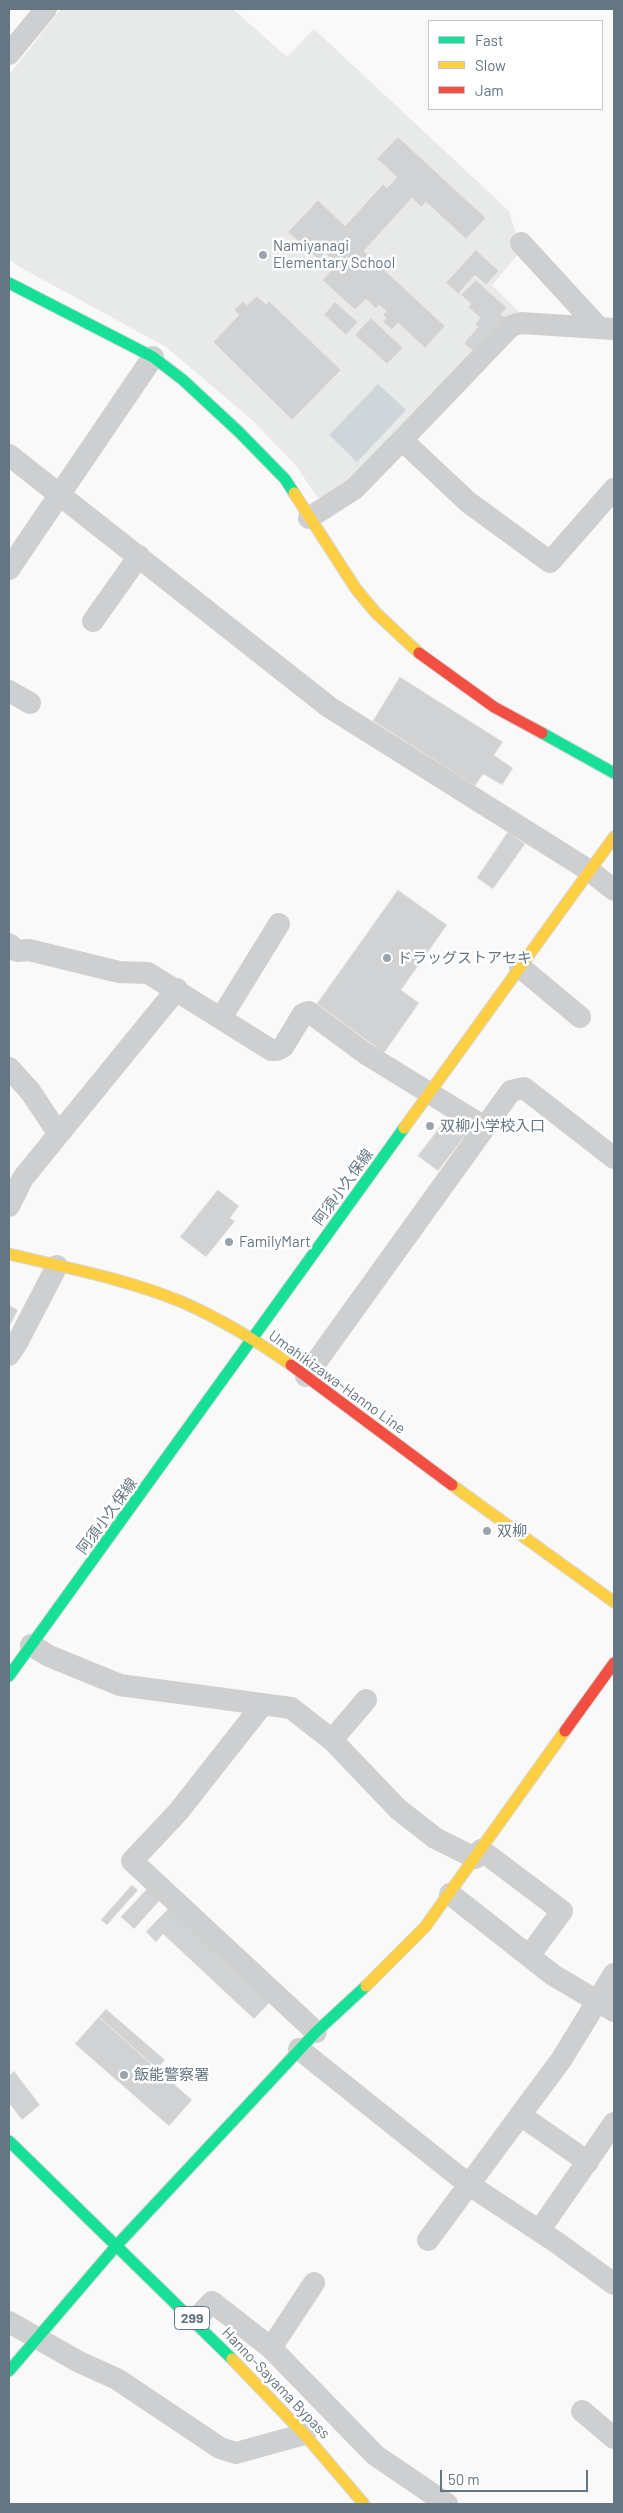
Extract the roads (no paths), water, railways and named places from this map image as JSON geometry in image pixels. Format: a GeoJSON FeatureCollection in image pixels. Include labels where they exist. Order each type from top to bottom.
{"type":"FeatureCollection","features":[{"type":"Feature","properties":{"kind":"main road"},"geometry":{"type":"LineString","coordinates":[[9,283],[154,357],[183,380],[239,432],[284,479],[356,589],[376,612],[426,659],[494,707],[614,773]]}},
{"type":"Feature","properties":{"kind":"main road","name":"阿須小久保線"},"geometry":{"type":"LineString","coordinates":[[9,1676],[614,837]]}},
{"type":"Feature","properties":{"kind":"main road","name":"Umahikizawa-Hanno Line"},"geometry":{"type":"LineString","coordinates":[[9,1254],[124,1282],[164,1295],[204,1312],[252,1339],[306,1376],[527,1541],[614,1602]]}},
{"type":"Feature","properties":{"kind":"main road"},"geometry":{"type":"LineString","coordinates":[[9,2371],[116,2245],[316,2032],[425,1927],[614,1662]]}},
{"type":"Feature","properties":{"kind":"main road","name":"Hanno-Sayama Bypass"},"geometry":{"type":"LineString","coordinates":[[9,2142],[195,2320],[333,2464],[364,2504]]}},
{"type":"Feature","properties":{"kind":"street"},"geometry":{"type":"LineString","coordinates":[[9,54],[46,9]]}},
{"type":"Feature","properties":{"kind":"street"},"geometry":{"type":"LineString","coordinates":[[521,243],[607,329]]}},
{"type":"Feature","properties":{"kind":"street"},"geometry":{"type":"LineString","coordinates":[[309,518],[354,488],[511,326],[521,323],[607,329]]}},
{"type":"Feature","properties":{"kind":"street"},"geometry":{"type":"LineString","coordinates":[[9,568],[17,539],[58,494],[154,357]]}},
{"type":"Feature","properties":{"kind":"street"},"geometry":{"type":"LineString","coordinates":[[402,440],[468,502],[550,562],[614,489]]}},
{"type":"Feature","properties":{"kind":"street"},"geometry":{"type":"LineString","coordinates":[[9,455],[329,707],[590,871],[614,890]]}},
{"type":"Feature","properties":{"kind":"street"},"geometry":{"type":"LineString","coordinates":[[93,621],[139,556]]}},
{"type":"Feature","properties":{"kind":"street"},"geometry":{"type":"LineString","coordinates":[[9,691],[30,704]]}},
{"type":"Feature","properties":{"kind":"street"},"geometry":{"type":"LineString","coordinates":[[221,1018],[279,924]]}},
{"type":"Feature","properties":{"kind":"street"},"geometry":{"type":"LineString","coordinates":[[12,952],[29,950],[119,972],[148,973],[177,989],[271,1050],[277,1050],[282,1047],[303,1014],[309,1012],[366,1054],[483,1126]]}},
{"type":"Feature","properties":{"kind":"street"},"geometry":{"type":"LineString","coordinates":[[520,967],[580,1017]]}},
{"type":"Feature","properties":{"kind":"street"},"geometry":{"type":"LineString","coordinates":[[9,1206],[23,1178],[177,989]]}},
{"type":"Feature","properties":{"kind":"street"},"geometry":{"type":"LineString","coordinates":[[9,1068],[30,1091],[58,1133]]}},
{"type":"Feature","properties":{"kind":"street"},"geometry":{"type":"LineString","coordinates":[[306,1376],[483,1126],[511,1091],[524,1088],[614,1158]]}},
{"type":"Feature","properties":{"kind":"street"},"geometry":{"type":"LineString","coordinates":[[9,1355],[18,1343],[57,1266]]}},
{"type":"Feature","properties":{"kind":"street"},"geometry":{"type":"LineString","coordinates":[[31,1645],[49,1656],[120,1685],[291,1708],[332,1740],[398,1809],[435,1838],[478,1854],[562,1911],[529,1956]]}},
{"type":"Feature","properties":{"kind":"street"},"geometry":{"type":"LineString","coordinates":[[332,1740],[366,1700]]}},
{"type":"Feature","properties":{"kind":"street"},"geometry":{"type":"LineString","coordinates":[[263,1704],[178,1812],[132,1861],[316,2032]]}},
{"type":"Feature","properties":{"kind":"street"},"geometry":{"type":"LineString","coordinates":[[450,1894],[553,1974],[605,2006]]}},
{"type":"Feature","properties":{"kind":"street"},"geometry":{"type":"LineString","coordinates":[[428,2240],[561,2060],[605,2006],[614,1974]]}},
{"type":"Feature","properties":{"kind":"street"},"geometry":{"type":"LineString","coordinates":[[299,2050],[468,2184],[614,2284]]}},
{"type":"Feature","properties":{"kind":"street"},"geometry":{"type":"LineString","coordinates":[[520,2115],[588,2162]]}},
{"type":"Feature","properties":{"kind":"street"},"geometry":{"type":"LineString","coordinates":[[539,2231],[588,2162],[611,2134]]}},
{"type":"Feature","properties":{"kind":"street"},"geometry":{"type":"LineString","coordinates":[[271,2348],[314,2283]]}},
{"type":"Feature","properties":{"kind":"street"},"geometry":{"type":"LineString","coordinates":[[195,2320],[212,2302],[271,2348],[375,2455],[447,2504]]}},
{"type":"Feature","properties":{"kind":"street"},"geometry":{"type":"LineString","coordinates":[[9,2322],[80,2362],[117,2380],[220,2448],[236,2453],[305,2434]]}},
{"type":"Feature","properties":{"kind":"street"},"geometry":{"type":"LineString","coordinates":[[582,2411],[614,2438]]}},
{"type":"Feature","properties":{"kind":"place","name":"Namiyanagi Elementary School"},"geometry":{"type":"Point","coordinates":[263,255]}},
{"type":"Feature","properties":{"kind":"place","name":"ドラッグストアセキ"},"geometry":{"type":"Point","coordinates":[387,958]}},
{"type":"Feature","properties":{"kind":"place","name":"双柳小学校入口"},"geometry":{"type":"Point","coordinates":[430,1126]}},
{"type":"Feature","properties":{"kind":"place","name":"FamilyMart"},"geometry":{"type":"Point","coordinates":[229,1242]}},
{"type":"Feature","properties":{"kind":"place","name":"双柳"},"geometry":{"type":"Point","coordinates":[487,1531]}},
{"type":"Feature","properties":{"kind":"place","name":"飯能警察署"},"geometry":{"type":"Point","coordinates":[124,2075]}}]}
